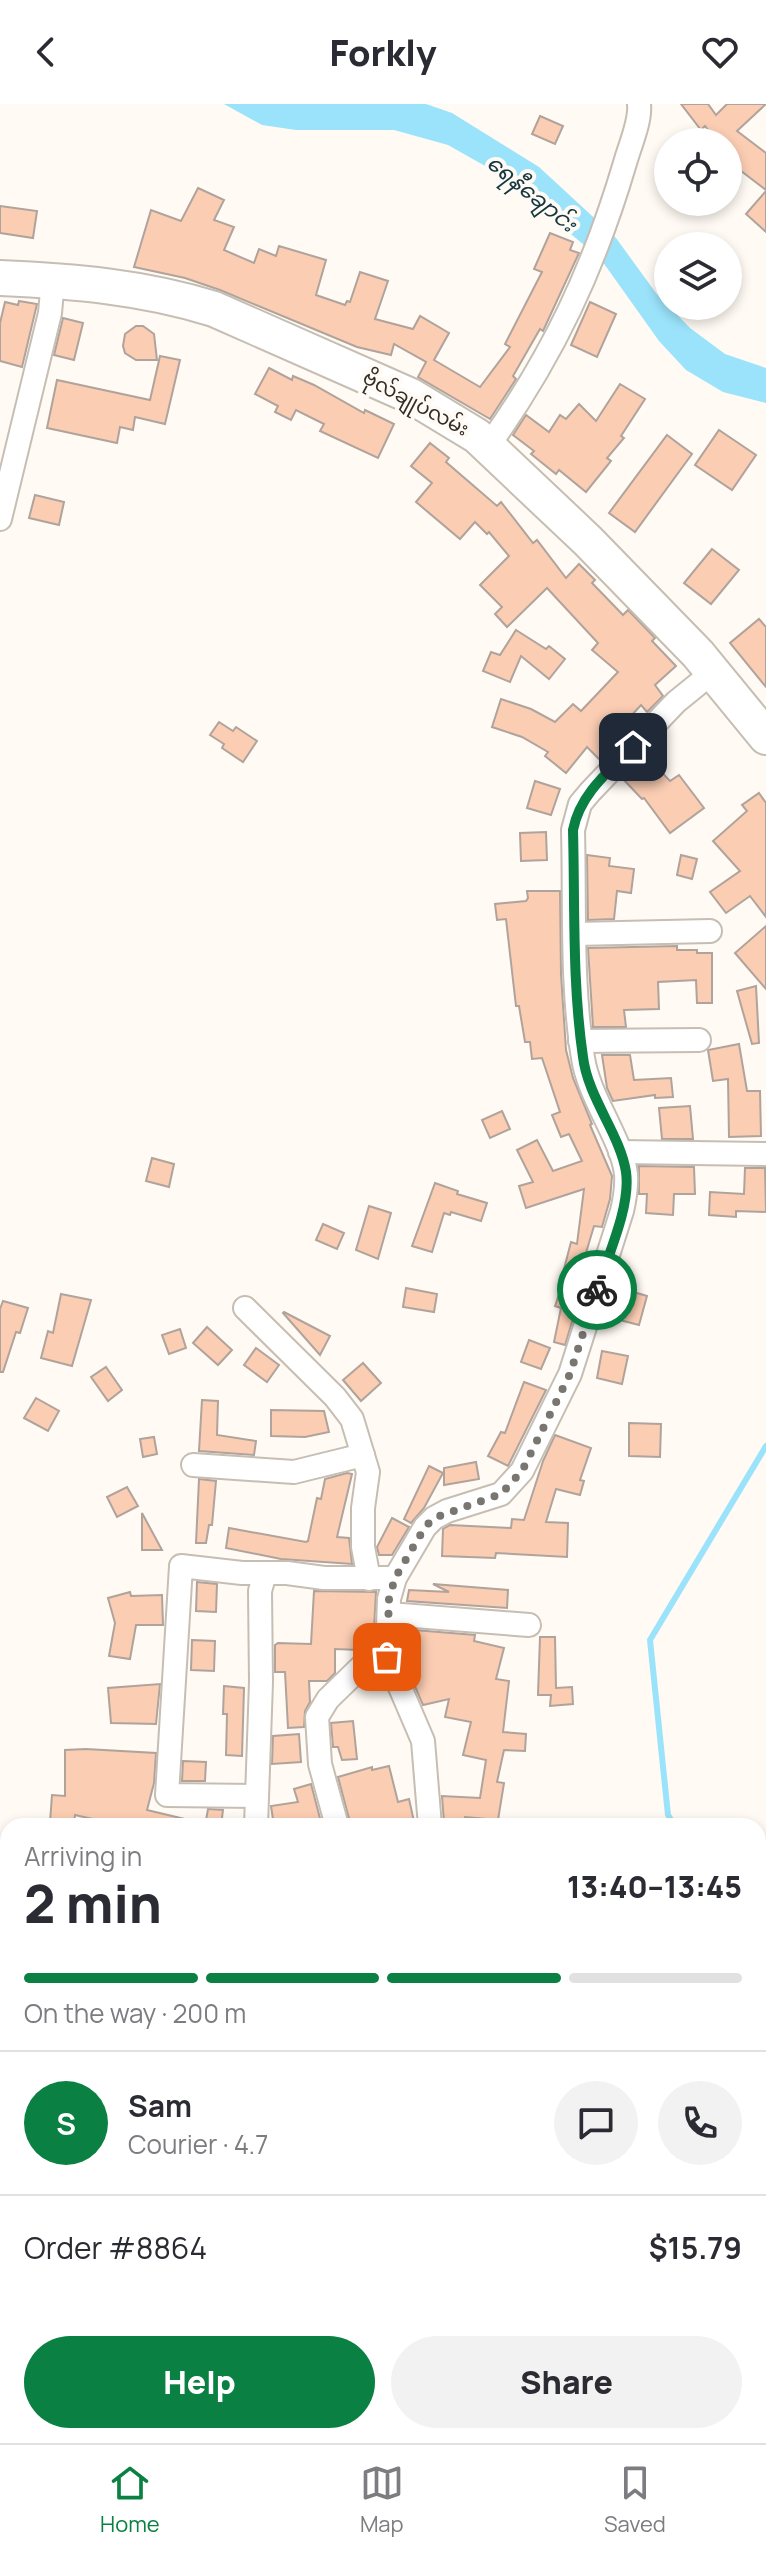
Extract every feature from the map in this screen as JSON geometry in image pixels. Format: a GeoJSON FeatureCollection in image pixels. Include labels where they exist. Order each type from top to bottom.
{"type":"FeatureCollection","features":[{"type":"Feature","properties":{"kind":"main road","name":"ဗိုလ်‌ချုပ်‌လမ်း"},"geometry":{"type":"LineString","coordinates":[[0,278],[53,280],[146,291],[214,309],[411,396],[450,418],[489,445],[588,541],[713,672],[766,737]]}},
{"type":"Feature","properties":{"kind":"street"},"geometry":{"type":"LineString","coordinates":[[489,445],[554,345],[606,225],[639,104]]}},
{"type":"Feature","properties":{"kind":"street"},"geometry":{"type":"LineString","coordinates":[[0,519],[50,313],[53,280]]}},
{"type":"Feature","properties":{"kind":"street"},"geometry":{"type":"LineString","coordinates":[[429,1818],[423,1741],[387,1657],[395,1578],[425,1527],[434,1518],[501,1494],[522,1471],[570,1374],[622,1211],[626,1189],[626,1171],[620,1152],[583,1063],[577,1016],[573,830],[580,804],[590,792],[676,702],[713,672]]}},
{"type":"Feature","properties":{"kind":"street"},"geometry":{"type":"LineString","coordinates":[[575,934],[710,931]]}},
{"type":"Feature","properties":{"kind":"street"},"geometry":{"type":"LineString","coordinates":[[580,1041],[699,1040]]}},
{"type":"Feature","properties":{"kind":"street"},"geometry":{"type":"LineString","coordinates":[[620,1152],[766,1154]]}},
{"type":"Feature","properties":{"kind":"street"},"geometry":{"type":"LineString","coordinates":[[245,1308],[335,1397],[352,1419],[368,1472],[363,1508],[363,1547],[369,1579]]}},
{"type":"Feature","properties":{"kind":"street"},"geometry":{"type":"LineString","coordinates":[[193,1465],[294,1472],[363,1455]]}},
{"type":"Feature","properties":{"kind":"street"},"geometry":{"type":"LineString","coordinates":[[256,1796],[167,1795],[181,1566],[324,1578],[395,1578]]}},
{"type":"Feature","properties":{"kind":"street"},"geometry":{"type":"LineString","coordinates":[[256,1818],[261,1682],[260,1591],[265,1573]]}},
{"type":"Feature","properties":{"kind":"street"},"geometry":{"type":"LineString","coordinates":[[389,1614],[529,1625]]}},
{"type":"Feature","properties":{"kind":"street"},"geometry":{"type":"LineString","coordinates":[[335,1818],[320,1764],[317,1717],[328,1699],[365,1663],[387,1657]]}},
{"type":"Feature","properties":{"kind":"water","name":"ရေနီချောင်း"},"geometry":{"type":"Polygon","coordinates":[[[224,104],[426,104],[452,113],[539,167],[616,238],[654,290],[654,320],[682,320],[725,354],[766,368],[766,403],[723,392],[686,370],[659,341],[600,258],[494,171],[448,145],[394,130],[296,130],[262,125],[224,104]]]}},
{"type":"Feature","properties":{"kind":"building"},"geometry":{"type":"Polygon","coordinates":[[[681,104],[708,104],[716,115],[727,104],[766,104],[740,128],[699,128],[681,104]]]}},
{"type":"Feature","properties":{"kind":"building"},"geometry":{"type":"Polygon","coordinates":[[[540,116],[563,126],[555,144],[532,134],[540,116]]]}},
{"type":"Feature","properties":{"kind":"building"},"geometry":{"type":"Polygon","coordinates":[[[742,135],[766,153],[766,190],[742,172],[742,135]]]}},
{"type":"Feature","properties":{"kind":"building"},"geometry":{"type":"Polygon","coordinates":[[[198,188],[224,200],[214,220],[234,227],[224,250],[254,263],[259,249],[276,256],[279,246],[326,260],[316,295],[345,305],[347,301],[350,302],[360,272],[388,281],[375,319],[413,329],[420,316],[449,333],[434,360],[480,387],[510,347],[505,344],[542,272],[534,269],[550,233],[573,242],[570,250],[579,253],[543,331],[540,329],[513,376],[516,379],[490,419],[418,377],[426,362],[394,344],[391,355],[357,347],[220,290],[185,278],[134,267],[151,210],[181,221],[198,188]]]}},
{"type":"Feature","properties":{"kind":"building"},"geometry":{"type":"Polygon","coordinates":[[[766,191],[766,232],[746,214],[766,191]]]}},
{"type":"Feature","properties":{"kind":"building"},"geometry":{"type":"Polygon","coordinates":[[[0,206],[37,211],[33,238],[0,233],[0,206]]]}},
{"type":"Feature","properties":{"kind":"building"},"geometry":{"type":"Polygon","coordinates":[[[19,301],[37,304],[22,367],[0,361],[0,323],[5,302],[18,305],[19,301]]]}},
{"type":"Feature","properties":{"kind":"building"},"geometry":{"type":"Polygon","coordinates":[[[590,302],[616,314],[597,357],[571,345],[590,302]]]}},
{"type":"Feature","properties":{"kind":"building"},"geometry":{"type":"Polygon","coordinates":[[[63,318],[83,323],[74,360],[54,355],[63,318]]]}},
{"type":"Feature","properties":{"kind":"building"},"geometry":{"type":"Polygon","coordinates":[[[136,326],[143,326],[154,334],[157,360],[136,360],[125,353],[125,334],[136,326]]]}},
{"type":"Feature","properties":{"kind":"building"},"geometry":{"type":"Polygon","coordinates":[[[160,356],[180,360],[165,424],[135,417],[133,430],[120,427],[117,443],[47,428],[57,380],[150,400],[160,356]]]}},
{"type":"Feature","properties":{"kind":"building"},"geometry":{"type":"Polygon","coordinates":[[[269,368],[292,380],[293,376],[314,385],[364,413],[365,410],[394,424],[378,458],[320,431],[324,424],[296,410],[291,420],[275,412],[278,406],[255,394],[269,368]]]}},
{"type":"Feature","properties":{"kind":"building"},"geometry":{"type":"Polygon","coordinates":[[[620,384],[645,399],[621,436],[624,438],[607,458],[611,461],[586,492],[559,470],[556,474],[513,435],[526,415],[549,432],[560,415],[566,419],[579,404],[596,421],[620,384]]]}},
{"type":"Feature","properties":{"kind":"building"},"geometry":{"type":"Polygon","coordinates":[[[719,430],[756,455],[732,490],[695,465],[719,430]]]}},
{"type":"Feature","properties":{"kind":"building"},"geometry":{"type":"Polygon","coordinates":[[[667,435],[692,454],[635,532],[609,513],[667,435]]]}},
{"type":"Feature","properties":{"kind":"building"},"geometry":{"type":"Polygon","coordinates":[[[430,443],[449,458],[446,462],[497,506],[501,502],[533,543],[537,540],[566,578],[579,564],[595,580],[592,583],[623,615],[628,610],[655,638],[652,641],[676,666],[655,685],[663,696],[647,712],[641,705],[608,741],[614,747],[601,761],[587,747],[566,773],[545,756],[548,752],[522,737],[492,727],[501,699],[531,709],[555,722],[573,704],[581,711],[618,672],[592,650],[598,643],[547,588],[507,627],[495,614],[502,607],[480,585],[509,556],[489,532],[487,534],[475,522],[460,539],[416,502],[432,483],[411,466],[430,443]]]}},
{"type":"Feature","properties":{"kind":"building"},"geometry":{"type":"Polygon","coordinates":[[[35,495],[64,502],[59,525],[29,518],[35,495]]]}},
{"type":"Feature","properties":{"kind":"building"},"geometry":{"type":"Polygon","coordinates":[[[712,549],[739,570],[711,604],[684,583],[712,549]]]}},
{"type":"Feature","properties":{"kind":"building"},"geometry":{"type":"Polygon","coordinates":[[[759,619],[766,627],[766,687],[730,643],[759,619]]]}},
{"type":"Feature","properties":{"kind":"building"},"geometry":{"type":"Polygon","coordinates":[[[516,630],[546,649],[549,646],[565,659],[549,679],[521,656],[510,682],[483,671],[491,652],[500,655],[516,630]]]}},
{"type":"Feature","properties":{"kind":"building"},"geometry":{"type":"Polygon","coordinates":[[[219,722],[233,731],[236,727],[257,741],[243,762],[222,748],[224,744],[210,735],[219,722]]]}},
{"type":"Feature","properties":{"kind":"building"},"geometry":{"type":"Polygon","coordinates":[[[645,755],[670,781],[679,775],[704,808],[670,833],[644,798],[622,778],[645,755]]]}},
{"type":"Feature","properties":{"kind":"building"},"geometry":{"type":"Polygon","coordinates":[[[535,781],[560,789],[551,815],[527,808],[535,781]]]}},
{"type":"Feature","properties":{"kind":"building"},"geometry":{"type":"Polygon","coordinates":[[[759,793],[766,803],[766,917],[750,896],[726,913],[710,892],[740,871],[713,841],[747,811],[742,805],[759,793]]]}},
{"type":"Feature","properties":{"kind":"building"},"geometry":{"type":"Polygon","coordinates":[[[546,832],[547,860],[521,861],[520,833],[546,832]]]}},
{"type":"Feature","properties":{"kind":"building"},"geometry":{"type":"Polygon","coordinates":[[[587,855],[610,858],[609,866],[634,869],[631,893],[617,891],[614,919],[588,920],[587,855]]]}},
{"type":"Feature","properties":{"kind":"building"},"geometry":{"type":"Polygon","coordinates":[[[681,855],[697,859],[692,879],[677,875],[681,855]]]}},
{"type":"Feature","properties":{"kind":"building"},"geometry":{"type":"Polygon","coordinates":[[[527,891],[560,891],[566,1050],[590,1125],[612,1176],[610,1199],[602,1227],[594,1226],[580,1273],[564,1269],[571,1242],[577,1244],[584,1189],[526,1208],[519,1186],[533,1182],[517,1150],[537,1140],[553,1171],[582,1161],[569,1134],[561,1137],[552,1115],[560,1112],[542,1058],[532,1059],[530,1042],[525,1042],[519,1006],[516,1006],[506,919],[497,920],[495,904],[526,901],[527,891]]]}},
{"type":"Feature","properties":{"kind":"building"},"geometry":{"type":"Polygon","coordinates":[[[766,926],[766,989],[735,953],[766,926]]]}},
{"type":"Feature","properties":{"kind":"building"},"geometry":{"type":"Polygon","coordinates":[[[677,946],[677,950],[712,953],[712,1003],[697,1003],[696,980],[658,982],[659,1009],[624,1010],[626,1027],[593,1027],[588,948],[677,946]]]}},
{"type":"Feature","properties":{"kind":"building"},"geometry":{"type":"Polygon","coordinates":[[[756,986],[759,1043],[752,1044],[737,991],[756,986]]]}},
{"type":"Feature","properties":{"kind":"building"},"geometry":{"type":"Polygon","coordinates":[[[739,1044],[747,1091],[760,1091],[761,1136],[729,1137],[728,1079],[713,1081],[708,1050],[739,1044]]]}},
{"type":"Feature","properties":{"kind":"building"},"geometry":{"type":"Polygon","coordinates":[[[602,1055],[630,1055],[634,1080],[671,1078],[673,1097],[655,1098],[655,1095],[613,1101],[607,1088],[602,1055]]]}},
{"type":"Feature","properties":{"kind":"building"},"geometry":{"type":"Polygon","coordinates":[[[690,1106],[693,1139],[662,1139],[659,1108],[690,1106]]]}},
{"type":"Feature","properties":{"kind":"building"},"geometry":{"type":"Polygon","coordinates":[[[502,1111],[510,1129],[490,1138],[482,1120],[502,1111]]]}},
{"type":"Feature","properties":{"kind":"building"},"geometry":{"type":"Polygon","coordinates":[[[152,1158],[174,1164],[169,1187],[146,1181],[152,1158]]]}},
{"type":"Feature","properties":{"kind":"building"},"geometry":{"type":"Polygon","coordinates":[[[639,1166],[694,1167],[695,1194],[674,1194],[673,1215],[646,1213],[647,1194],[639,1194],[639,1166]]]}},
{"type":"Feature","properties":{"kind":"building"},"geometry":{"type":"Polygon","coordinates":[[[745,1168],[765,1168],[766,1212],[736,1211],[736,1217],[709,1215],[710,1192],[744,1194],[745,1168]]]}},
{"type":"Feature","properties":{"kind":"building"},"geometry":{"type":"Polygon","coordinates":[[[435,1183],[487,1203],[481,1221],[451,1212],[450,1215],[444,1213],[432,1252],[412,1246],[435,1183]]]}},
{"type":"Feature","properties":{"kind":"building"},"geometry":{"type":"Polygon","coordinates":[[[369,1206],[391,1213],[378,1259],[356,1250],[369,1206]]]}},
{"type":"Feature","properties":{"kind":"building"},"geometry":{"type":"Polygon","coordinates":[[[323,1224],[344,1233],[337,1249],[316,1240],[323,1224]]]}},
{"type":"Feature","properties":{"kind":"building"},"geometry":{"type":"Polygon","coordinates":[[[562,1286],[581,1292],[565,1345],[554,1342],[561,1308],[555,1306],[562,1286]]]}},
{"type":"Feature","properties":{"kind":"building"},"geometry":{"type":"Polygon","coordinates":[[[406,1288],[437,1294],[434,1312],[403,1307],[406,1288]]]}},
{"type":"Feature","properties":{"kind":"building"},"geometry":{"type":"Polygon","coordinates":[[[620,1288],[647,1296],[639,1325],[612,1318],[620,1288]]]}},
{"type":"Feature","properties":{"kind":"building"},"geometry":{"type":"Polygon","coordinates":[[[61,1294],[91,1300],[72,1366],[41,1358],[48,1331],[53,1333],[61,1294]]]}},
{"type":"Feature","properties":{"kind":"building"},"geometry":{"type":"Polygon","coordinates":[[[3,1301],[28,1308],[20,1333],[16,1332],[3,1372],[0,1372],[0,1309],[3,1301]]]}},
{"type":"Feature","properties":{"kind":"building"},"geometry":{"type":"Polygon","coordinates":[[[283,1313],[330,1336],[320,1355],[283,1313]]]}},
{"type":"Feature","properties":{"kind":"building"},"geometry":{"type":"Polygon","coordinates":[[[207,1327],[232,1350],[218,1365],[193,1343],[207,1327]]]}},
{"type":"Feature","properties":{"kind":"building"},"geometry":{"type":"Polygon","coordinates":[[[180,1329],[186,1348],[169,1354],[162,1335],[180,1329]]]}},
{"type":"Feature","properties":{"kind":"building"},"geometry":{"type":"Polygon","coordinates":[[[529,1340],[550,1348],[541,1369],[521,1362],[529,1340]]]}},
{"type":"Feature","properties":{"kind":"building"},"geometry":{"type":"Polygon","coordinates":[[[256,1348],[279,1365],[267,1382],[244,1365],[256,1348]]]}},
{"type":"Feature","properties":{"kind":"building"},"geometry":{"type":"Polygon","coordinates":[[[602,1351],[628,1356],[622,1384],[597,1378],[602,1351]]]}},
{"type":"Feature","properties":{"kind":"building"},"geometry":{"type":"Polygon","coordinates":[[[363,1363],[381,1383],[361,1401],[343,1380],[363,1363]]]}},
{"type":"Feature","properties":{"kind":"building"},"geometry":{"type":"Polygon","coordinates":[[[106,1367],[122,1390],[108,1401],[91,1377],[106,1367]]]}},
{"type":"Feature","properties":{"kind":"building"},"geometry":{"type":"Polygon","coordinates":[[[524,1382],[546,1390],[508,1466],[488,1456],[501,1432],[505,1433],[524,1382]]]}},
{"type":"Feature","properties":{"kind":"building"},"geometry":{"type":"Polygon","coordinates":[[[36,1398],[59,1411],[48,1431],[24,1418],[36,1398]]]}},
{"type":"Feature","properties":{"kind":"building"},"geometry":{"type":"Polygon","coordinates":[[[202,1400],[218,1401],[217,1435],[256,1441],[254,1455],[199,1451],[202,1400]]]}},
{"type":"Feature","properties":{"kind":"building"},"geometry":{"type":"Polygon","coordinates":[[[271,1410],[324,1411],[329,1432],[305,1437],[271,1436],[271,1410]]]}},
{"type":"Feature","properties":{"kind":"building"},"geometry":{"type":"Polygon","coordinates":[[[629,1423],[661,1424],[660,1457],[629,1456],[629,1423]]]}},
{"type":"Feature","properties":{"kind":"building"},"geometry":{"type":"Polygon","coordinates":[[[555,1435],[591,1448],[580,1480],[584,1481],[580,1495],[556,1489],[546,1522],[568,1523],[567,1557],[496,1553],[495,1558],[442,1556],[443,1529],[450,1525],[511,1528],[512,1519],[524,1520],[555,1435]]]}},
{"type":"Feature","properties":{"kind":"building"},"geometry":{"type":"Polygon","coordinates":[[[154,1437],[157,1454],[143,1457],[140,1439],[154,1437]]]}},
{"type":"Feature","properties":{"kind":"building"},"geometry":{"type":"Polygon","coordinates":[[[476,1462],[479,1479],[444,1485],[444,1468],[476,1462]]]}},
{"type":"Feature","properties":{"kind":"building"},"geometry":{"type":"Polygon","coordinates":[[[429,1466],[443,1473],[424,1508],[411,1523],[404,1519],[429,1466]]]}},
{"type":"Feature","properties":{"kind":"building"},"geometry":{"type":"Polygon","coordinates":[[[352,1474],[337,1537],[349,1538],[352,1564],[281,1559],[226,1548],[229,1528],[308,1541],[317,1498],[321,1499],[325,1479],[352,1474]]]}},
{"type":"Feature","properties":{"kind":"building"},"geometry":{"type":"Polygon","coordinates":[[[199,1479],[216,1481],[212,1525],[209,1525],[206,1543],[196,1543],[199,1479]]]}},
{"type":"Feature","properties":{"kind":"building"},"geometry":{"type":"Polygon","coordinates":[[[127,1487],[138,1506],[117,1517],[107,1497],[127,1487]]]}},
{"type":"Feature","properties":{"kind":"building"},"geometry":{"type":"Polygon","coordinates":[[[142,1513],[162,1550],[142,1550],[142,1513]]]}},
{"type":"Feature","properties":{"kind":"building"},"geometry":{"type":"Polygon","coordinates":[[[392,1518],[409,1527],[392,1555],[379,1555],[377,1547],[392,1518]]]}},
{"type":"Feature","properties":{"kind":"building"},"geometry":{"type":"Polygon","coordinates":[[[197,1582],[217,1584],[216,1612],[196,1611],[197,1582]]]}},
{"type":"Feature","properties":{"kind":"building"},"geometry":{"type":"Polygon","coordinates":[[[433,1584],[508,1590],[507,1608],[407,1601],[409,1590],[449,1592],[433,1584]]]}},
{"type":"Feature","properties":{"kind":"building"},"geometry":{"type":"Polygon","coordinates":[[[314,1591],[376,1592],[373,1646],[360,1650],[335,1649],[335,1673],[327,1681],[309,1681],[310,1702],[305,1711],[304,1727],[288,1728],[285,1672],[275,1672],[275,1645],[311,1644],[314,1591]]]}},
{"type":"Feature","properties":{"kind":"building"},"geometry":{"type":"Polygon","coordinates":[[[130,1592],[131,1596],[162,1595],[163,1625],[136,1625],[130,1659],[109,1656],[115,1623],[108,1598],[130,1592]]]}},
{"type":"Feature","properties":{"kind":"building"},"geometry":{"type":"Polygon","coordinates":[[[402,1629],[475,1635],[474,1641],[504,1648],[496,1679],[509,1681],[503,1732],[526,1734],[525,1751],[504,1750],[497,1782],[504,1783],[498,1818],[444,1818],[442,1796],[480,1798],[486,1760],[463,1755],[471,1722],[445,1717],[449,1699],[423,1705],[401,1654],[402,1629]]]}},
{"type":"Feature","properties":{"kind":"building"},"geometry":{"type":"Polygon","coordinates":[[[540,1637],[555,1637],[556,1688],[572,1687],[573,1704],[550,1706],[551,1695],[538,1695],[540,1637]]]}},
{"type":"Feature","properties":{"kind":"building"},"geometry":{"type":"Polygon","coordinates":[[[192,1640],[215,1641],[214,1671],[191,1670],[192,1640]]]}},
{"type":"Feature","properties":{"kind":"building"},"geometry":{"type":"Polygon","coordinates":[[[160,1684],[156,1724],[111,1723],[108,1688],[160,1684]]]}},
{"type":"Feature","properties":{"kind":"building"},"geometry":{"type":"Polygon","coordinates":[[[224,1686],[244,1688],[242,1756],[226,1755],[224,1686]]]}},
{"type":"Feature","properties":{"kind":"building"},"geometry":{"type":"Polygon","coordinates":[[[353,1721],[357,1759],[342,1760],[338,1747],[333,1747],[331,1723],[353,1721]]]}},
{"type":"Feature","properties":{"kind":"building"},"geometry":{"type":"Polygon","coordinates":[[[299,1734],[301,1762],[272,1764],[273,1736],[299,1734]]]}},
{"type":"Feature","properties":{"kind":"building"},"geometry":{"type":"Polygon","coordinates":[[[65,1750],[156,1753],[154,1783],[147,1810],[181,1818],[88,1818],[75,1815],[75,1818],[50,1818],[52,1795],[65,1796],[65,1750]]]}},
{"type":"Feature","properties":{"kind":"building"},"geometry":{"type":"Polygon","coordinates":[[[183,1761],[206,1762],[205,1781],[182,1781],[183,1761]]]}},
{"type":"Feature","properties":{"kind":"building"},"geometry":{"type":"Polygon","coordinates":[[[389,1766],[398,1802],[409,1799],[413,1818],[349,1818],[338,1777],[372,1767],[372,1770],[389,1766]]]}},
{"type":"Feature","properties":{"kind":"building"},"geometry":{"type":"Polygon","coordinates":[[[311,1784],[320,1818],[273,1818],[271,1806],[298,1802],[294,1789],[311,1784]]]}},
{"type":"Feature","properties":{"kind":"building"},"geometry":{"type":"Polygon","coordinates":[[[208,1809],[223,1810],[222,1818],[206,1818],[208,1809]]]}},
{"type":"Feature","properties":{"kind":"waterway"},"geometry":{"type":"LineString","coordinates":[[670,1818],[650,1640],[766,1446]]}},
{"type":"Feature","properties":{"kind":"way so far"},"geometry":{"type":"LineString","coordinates":[[387,1657],[389,1599],[395,1578],[425,1527],[434,1518],[501,1494],[522,1471],[570,1374],[597,1290]]}},
{"type":"Feature","properties":{"kind":"route"},"geometry":{"type":"LineString","coordinates":[[597,1290],[622,1211],[626,1171],[583,1063],[577,1016],[573,830],[580,804],[633,747]]}}]}
